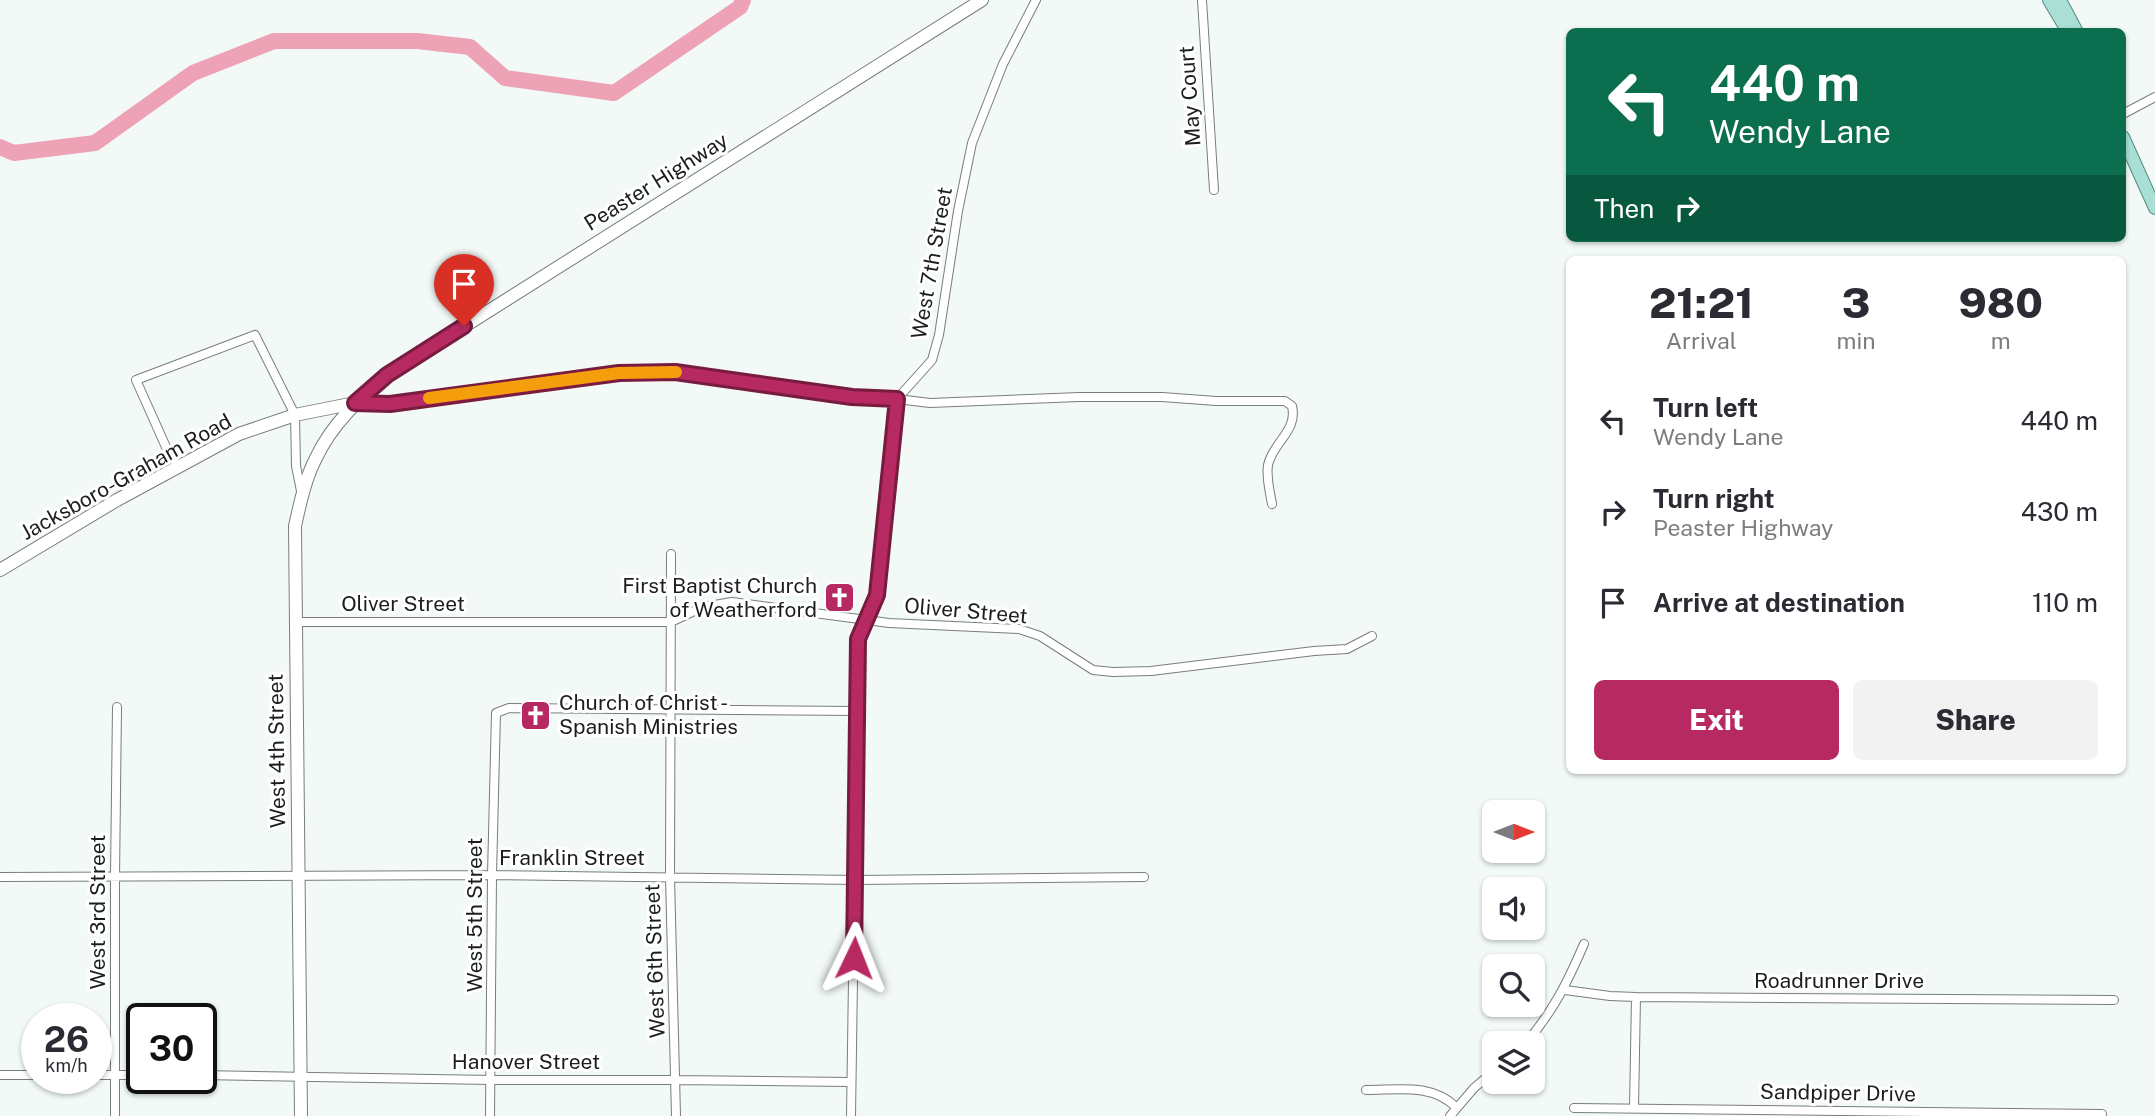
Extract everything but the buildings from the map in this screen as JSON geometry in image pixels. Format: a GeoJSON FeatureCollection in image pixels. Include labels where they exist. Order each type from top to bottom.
{"type":"FeatureCollection","features":[{"type":"Feature","properties":{"kind":"main road","name":"Peaster Highway"},"geometry":{"type":"LineString","coordinates":[[355,403],[387,375],[982,0]]}},
{"type":"Feature","properties":{"kind":"main road"},"geometry":{"type":"LineString","coordinates":[[2049,0],[2066,28]]}},
{"type":"Feature","properties":{"kind":"main road"},"geometry":{"type":"LineString","coordinates":[[2060,0],[2075,28]]}},
{"type":"Feature","properties":{"kind":"main road"},"geometry":{"type":"LineString","coordinates":[[2126,144],[2155,208]]}},
{"type":"Feature","properties":{"kind":"main road","name":"Jacksboro-Graham Road"},"geometry":{"type":"LineString","coordinates":[[0,570],[117,500],[239,434],[295,415],[355,403]]}},
{"type":"Feature","properties":{"kind":"main road","name":"West 4th Street"},"geometry":{"type":"LineString","coordinates":[[301,1116],[295,526],[316,458],[355,403]]}},
{"type":"Feature","properties":{"kind":"street","name":"West 7th Street"},"geometry":{"type":"LineString","coordinates":[[897,399],[932,360],[939,335],[958,211],[972,143],[1003,64],[1037,0]]}},
{"type":"Feature","properties":{"kind":"street","name":"May Court"},"geometry":{"type":"LineString","coordinates":[[1202,0],[1214,190]]}},
{"type":"Feature","properties":{"kind":"street"},"geometry":{"type":"LineString","coordinates":[[2126,112],[2155,97]]}},
{"type":"Feature","properties":{"kind":"street"},"geometry":{"type":"LineString","coordinates":[[178,467],[166,447],[136,380],[255,335],[295,415],[296,466],[302,497]]}},
{"type":"Feature","properties":{"kind":"street"},"geometry":{"type":"LineString","coordinates":[[355,403],[390,404],[619,373],[675,372],[852,397],[930,404],[1079,397],[1285,401],[1292,406],[1294,414],[1292,425],[1272,453],[1268,467],[1272,504]]}},
{"type":"Feature","properties":{"kind":"street"},"geometry":{"type":"LineString","coordinates":[[851,1116],[858,639],[877,595],[897,399]]}},
{"type":"Feature","properties":{"kind":"street","name":"West 6th Street"},"geometry":{"type":"LineString","coordinates":[[671,554],[670,877],[676,1116]]}},
{"type":"Feature","properties":{"kind":"street","name":"Oliver Street"},"geometry":{"type":"LineString","coordinates":[[295,622],[671,622],[704,607],[732,602],[867,618],[888,623],[1019,629],[1040,636],[1093,670],[1113,672],[1151,671],[1347,649],[1372,636]]}},
{"type":"Feature","properties":{"kind":"street","name":"West 3rd Street"},"geometry":{"type":"LineString","coordinates":[[115,1116],[117,707]]}},
{"type":"Feature","properties":{"kind":"street","name":"West 5th Street"},"geometry":{"type":"LineString","coordinates":[[490,1116],[496,713],[509,708],[671,710]]}},
{"type":"Feature","properties":{"kind":"street"},"geometry":{"type":"LineString","coordinates":[[671,710],[856,711]]}},
{"type":"Feature","properties":{"kind":"street","name":"Franklin Street"},"geometry":{"type":"LineString","coordinates":[[0,877],[492,875],[856,880],[1143,877]]}},
{"type":"Feature","properties":{"kind":"street"},"geometry":{"type":"LineString","coordinates":[[1536,1031],[1565,990],[1584,944]]}},
{"type":"Feature","properties":{"kind":"street","name":"Roadrunner Drive"},"geometry":{"type":"LineString","coordinates":[[1565,990],[1636,997],[2113,1000]]}},
{"type":"Feature","properties":{"kind":"street"},"geometry":{"type":"LineString","coordinates":[[1634,1108],[1636,997]]}},
{"type":"Feature","properties":{"kind":"street"},"geometry":{"type":"LineString","coordinates":[[0,1075],[21,1075]]}},
{"type":"Feature","properties":{"kind":"street"},"geometry":{"type":"LineString","coordinates":[[112,1075],[126,1075]]}},
{"type":"Feature","properties":{"kind":"street","name":"Hanover Street"},"geometry":{"type":"LineString","coordinates":[[217,1076],[851,1082]]}},
{"type":"Feature","properties":{"kind":"street"},"geometry":{"type":"LineString","coordinates":[[1450,1116],[1455,1107],[1482,1081]]}},
{"type":"Feature","properties":{"kind":"street"},"geometry":{"type":"LineString","coordinates":[[1366,1090],[1436,1092],[1455,1107]]}},
{"type":"Feature","properties":{"kind":"street","name":"Sandpiper Drive"},"geometry":{"type":"LineString","coordinates":[[1574,1108],[2102,1114]]}},
{"type":"Feature","properties":{"kind":"waterway"},"geometry":{"type":"LineString","coordinates":[[0,147],[14,153],[95,143],[193,73],[274,41],[417,41],[470,47],[505,78],[614,93],[740,7],[743,0]]}},
{"type":"Feature","properties":{"kind":"slow traffic"},"geometry":{"type":"LineString","coordinates":[[429,398],[619,373],[676,372]]}},
{"type":"Feature","properties":{"kind":"place","name":"First Baptist Church of Weatherford"},"geometry":{"type":"Point","coordinates":[840,598]}},
{"type":"Feature","properties":{"kind":"place","name":"Church of Christ - Spanish Ministries"},"geometry":{"type":"Point","coordinates":[536,715]}},
{"type":"Feature","properties":{"kind":"route"},"geometry":{"type":"LineString","coordinates":[[464,326],[387,375],[355,403],[390,404],[619,373],[675,372],[852,397],[897,399],[877,595],[858,639],[854,958]]}}]}
